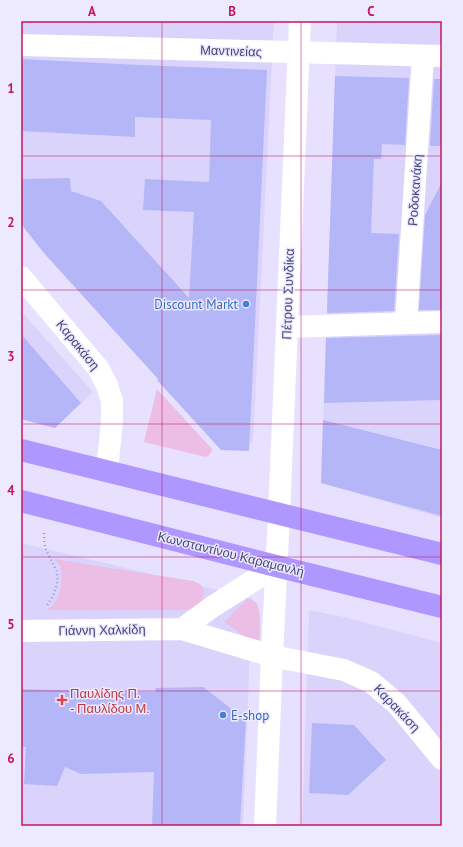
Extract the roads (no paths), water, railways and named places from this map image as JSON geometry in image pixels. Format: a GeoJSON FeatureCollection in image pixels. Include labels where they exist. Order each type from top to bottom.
{"type":"FeatureCollection","features":[{"type":"Feature","properties":{"kind":"main road"},"geometry":{"type":"LineString","coordinates":[[21,450],[442,554]]}},
{"type":"Feature","properties":{"kind":"main road","name":"Κωνσταντίνου Καραμανλή"},"geometry":{"type":"LineString","coordinates":[[21,500],[442,607]]}},
{"type":"Feature","properties":{"kind":"street","name":"Πέτρου Συνδίκα"},"geometry":{"type":"LineString","coordinates":[[265,826],[300,21]]}},
{"type":"Feature","properties":{"kind":"street","name":"Μαντινείας"},"geometry":{"type":"LineString","coordinates":[[21,45],[432,56]]}},
{"type":"Feature","properties":{"kind":"street","name":"Ροδοκανάκη"},"geometry":{"type":"LineString","coordinates":[[406,324],[432,56]]}},
{"type":"Feature","properties":{"kind":"street","name":"Καρακάση"},"geometry":{"type":"LineString","coordinates":[[21,277],[98,368],[107,385],[112,401],[112,422],[107,471]]}},
{"type":"Feature","properties":{"kind":"street"},"geometry":{"type":"LineString","coordinates":[[287,327],[442,322]]}},
{"type":"Feature","properties":{"kind":"street"},"geometry":{"type":"LineString","coordinates":[[182,629],[212,607],[276,566]]}},
{"type":"Feature","properties":{"kind":"street","name":"Γιάννη Χαλκίδη"},"geometry":{"type":"LineString","coordinates":[[21,631],[182,629],[272,656]]}},
{"type":"Feature","properties":{"kind":"street","name":"Καρακάση"},"geometry":{"type":"LineString","coordinates":[[272,656],[344,670],[371,682],[396,704],[442,759]]}},
{"type":"Feature","properties":{"kind":"place","name":"Discount Markt"},"geometry":{"type":"Point","coordinates":[246,304]}},
{"type":"Feature","properties":{"kind":"place","name":"Παυλίδης Π. - Παυλίδου Μ."},"geometry":{"type":"Point","coordinates":[62,700]}},
{"type":"Feature","properties":{"kind":"place","name":"E-shop"},"geometry":{"type":"Point","coordinates":[223,715]}}]}
